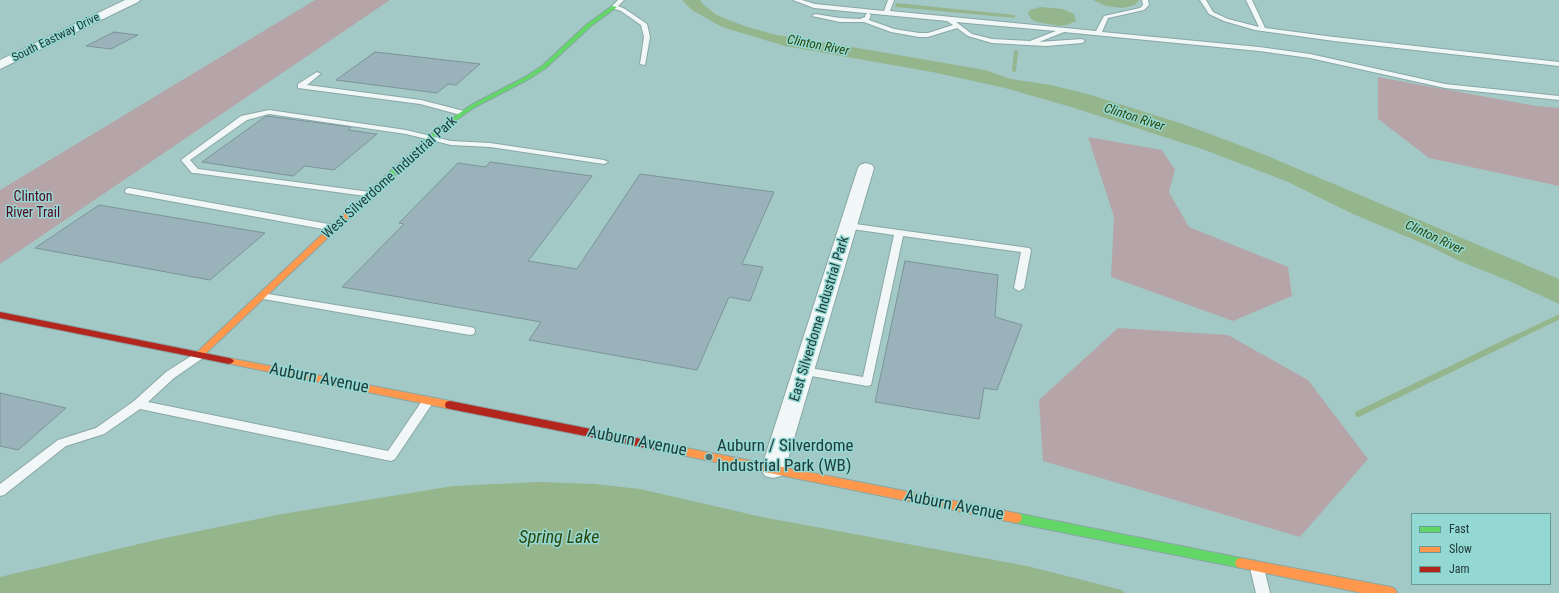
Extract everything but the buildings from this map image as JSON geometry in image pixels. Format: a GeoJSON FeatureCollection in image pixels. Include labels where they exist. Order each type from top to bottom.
{"type":"FeatureCollection","features":[{"type":"Feature","properties":{"kind":"main road","name":"West Silverdome Industrial Park"},"geometry":{"type":"LineString","coordinates":[[200,355],[430,138],[461,113],[536,72],[555,58],[589,25],[618,4]]}},
{"type":"Feature","properties":{"kind":"main road","name":"Auburn Avenue"},"geometry":{"type":"LineString","coordinates":[[0,315],[1391,593]]}},
{"type":"Feature","properties":{"kind":"street","name":"South Eastway Drive"},"geometry":{"type":"LineString","coordinates":[[0,65],[134,0]]}},
{"type":"Feature","properties":{"kind":"street","name":"East Silverdome Industrial Park"},"geometry":{"type":"LineString","coordinates":[[773,469],[866,168]]}},
{"type":"Feature","properties":{"kind":"lane"},"geometry":{"type":"LineString","coordinates":[[796,0],[814,6],[1259,49],[1310,56],[1445,86],[1559,98]]}},
{"type":"Feature","properties":{"kind":"lane"},"geometry":{"type":"LineString","coordinates":[[886,13],[891,0]]}},
{"type":"Feature","properties":{"kind":"lane"},"geometry":{"type":"LineString","coordinates":[[1098,34],[1106,17],[1142,9],[1146,4],[1145,0]]}},
{"type":"Feature","properties":{"kind":"lane"},"geometry":{"type":"LineString","coordinates":[[1203,0],[1212,13],[1226,20],[1263,29],[1334,40],[1559,64]]}},
{"type":"Feature","properties":{"kind":"lane"},"geometry":{"type":"LineString","coordinates":[[1249,0],[1263,29]]}},
{"type":"Feature","properties":{"kind":"lane"},"geometry":{"type":"LineString","coordinates":[[618,4],[623,10],[644,24],[647,37],[643,64]]}},
{"type":"Feature","properties":{"kind":"lane"},"geometry":{"type":"LineString","coordinates":[[864,20],[868,18],[868,11]]}},
{"type":"Feature","properties":{"kind":"lane"},"geometry":{"type":"LineString","coordinates":[[815,16],[852,21],[864,20],[893,31],[918,35],[928,35],[958,26]]}},
{"type":"Feature","properties":{"kind":"lane"},"geometry":{"type":"LineString","coordinates":[[949,19],[970,35],[992,42],[1046,44],[1082,41]]}},
{"type":"Feature","properties":{"kind":"lane"},"geometry":{"type":"LineString","coordinates":[[1031,43],[1065,30]]}},
{"type":"Feature","properties":{"kind":"lane"},"geometry":{"type":"LineString","coordinates":[[317,74],[301,86],[421,102],[461,113]]}},
{"type":"Feature","properties":{"kind":"lane"},"geometry":{"type":"LineString","coordinates":[[370,195],[195,171],[185,160],[244,118],[269,112],[406,132],[451,143],[490,145],[604,162]]}},
{"type":"Feature","properties":{"kind":"lane"},"geometry":{"type":"LineString","coordinates":[[129,191],[334,228]]}},
{"type":"Feature","properties":{"kind":"lane"},"geometry":{"type":"LineString","coordinates":[[848,226],[1026,250],[1019,288]]}},
{"type":"Feature","properties":{"kind":"lane"},"geometry":{"type":"LineString","coordinates":[[804,371],[867,382],[899,233]]}},
{"type":"Feature","properties":{"kind":"lane"},"geometry":{"type":"LineString","coordinates":[[262,296],[470,331]]}},
{"type":"Feature","properties":{"kind":"lane"},"geometry":{"type":"LineString","coordinates":[[0,492],[62,443],[100,431],[138,404],[170,375],[200,355]]}},
{"type":"Feature","properties":{"kind":"lane"},"geometry":{"type":"LineString","coordinates":[[138,404],[391,456],[428,400]]}},
{"type":"Feature","properties":{"kind":"lane"},"geometry":{"type":"LineString","coordinates":[[1256,566],[1262,593]]}},
{"type":"Feature","properties":{"kind":"green space","name":"Clinton River Trail"},"geometry":{"type":"Polygon","coordinates":[[[315,0],[390,0],[0,264],[0,190],[315,0]]]}},
{"type":"Feature","properties":{"kind":"green space"},"geometry":{"type":"Polygon","coordinates":[[[1378,77],[1536,106],[1559,108],[1559,186],[1429,158],[1378,119],[1378,77]]]}},
{"type":"Feature","properties":{"kind":"green space"},"geometry":{"type":"Polygon","coordinates":[[[1088,137],[1162,150],[1175,170],[1169,192],[1189,227],[1288,267],[1292,296],[1233,321],[1111,277],[1114,217],[1088,137]]]}},
{"type":"Feature","properties":{"kind":"green space"},"geometry":{"type":"Polygon","coordinates":[[[1118,328],[1228,335],[1308,380],[1368,459],[1300,537],[1043,461],[1039,400],[1118,328]]]}},
{"type":"Feature","properties":{"kind":"water","name":"Clinton River"},"geometry":{"type":"Polygon","coordinates":[[[682,0],[700,0],[715,14],[726,19],[747,27],[777,35],[985,70],[1011,79],[1051,85],[1091,95],[1186,125],[1258,152],[1559,279],[1559,304],[1353,214],[1288,182],[1205,150],[1071,107],[1005,88],[932,72],[785,46],[722,27],[692,10],[682,0]]]}},
{"type":"Feature","properties":{"kind":"water"},"geometry":{"type":"Polygon","coordinates":[[[1093,0],[1139,0],[1135,5],[1123,8],[1106,6],[1093,0]]]}},
{"type":"Feature","properties":{"kind":"water"},"geometry":{"type":"Polygon","coordinates":[[[896,3],[1015,15],[1015,18],[895,7],[896,3]]]}},
{"type":"Feature","properties":{"kind":"water"},"geometry":{"type":"Polygon","coordinates":[[[1040,7],[1063,9],[1074,14],[1076,21],[1060,26],[1037,22],[1031,19],[1028,13],[1030,10],[1040,7]]]}},
{"type":"Feature","properties":{"kind":"water","name":"Spring Lake"},"geometry":{"type":"Polygon","coordinates":[[[539,482],[594,484],[640,489],[762,517],[1027,566],[1122,590],[1125,593],[0,593],[0,577],[160,539],[282,514],[453,486],[539,482]]]}},
{"type":"Feature","properties":{"kind":"waterway"},"geometry":{"type":"LineString","coordinates":[[1014,70],[1016,52]]}},
{"type":"Feature","properties":{"kind":"waterway"},"geometry":{"type":"LineString","coordinates":[[1515,338],[1559,317]]}},
{"type":"Feature","properties":{"kind":"waterway"},"geometry":{"type":"LineString","coordinates":[[1358,414],[1517,337]]}},
{"type":"Feature","properties":{"kind":"traffic: fast"},"geometry":{"type":"LineString","coordinates":[[351,212],[440,129],[473,106],[527,78],[544,67],[589,25],[614,7]]}},
{"type":"Feature","properties":{"kind":"traffic: fast"},"geometry":{"type":"LineString","coordinates":[[1016,518],[1241,563]]}},
{"type":"Feature","properties":{"kind":"traffic: slow"},"geometry":{"type":"LineString","coordinates":[[199,355],[351,212]]}},
{"type":"Feature","properties":{"kind":"traffic: slow"},"geometry":{"type":"LineString","coordinates":[[229,361],[450,405]]}},
{"type":"Feature","properties":{"kind":"traffic: slow"},"geometry":{"type":"LineString","coordinates":[[676,450],[1016,518]]}},
{"type":"Feature","properties":{"kind":"traffic: slow"},"geometry":{"type":"LineString","coordinates":[[1241,563],[1391,593]]}},
{"type":"Feature","properties":{"kind":"traffic: jam"},"geometry":{"type":"LineString","coordinates":[[0,315],[229,361]]}},
{"type":"Feature","properties":{"kind":"traffic: jam"},"geometry":{"type":"LineString","coordinates":[[450,405],[676,450]]}},
{"type":"Feature","properties":{"kind":"place","name":"Auburn / Silverdome Industrial Park (WB)"},"geometry":{"type":"Point","coordinates":[709,457]}}]}
